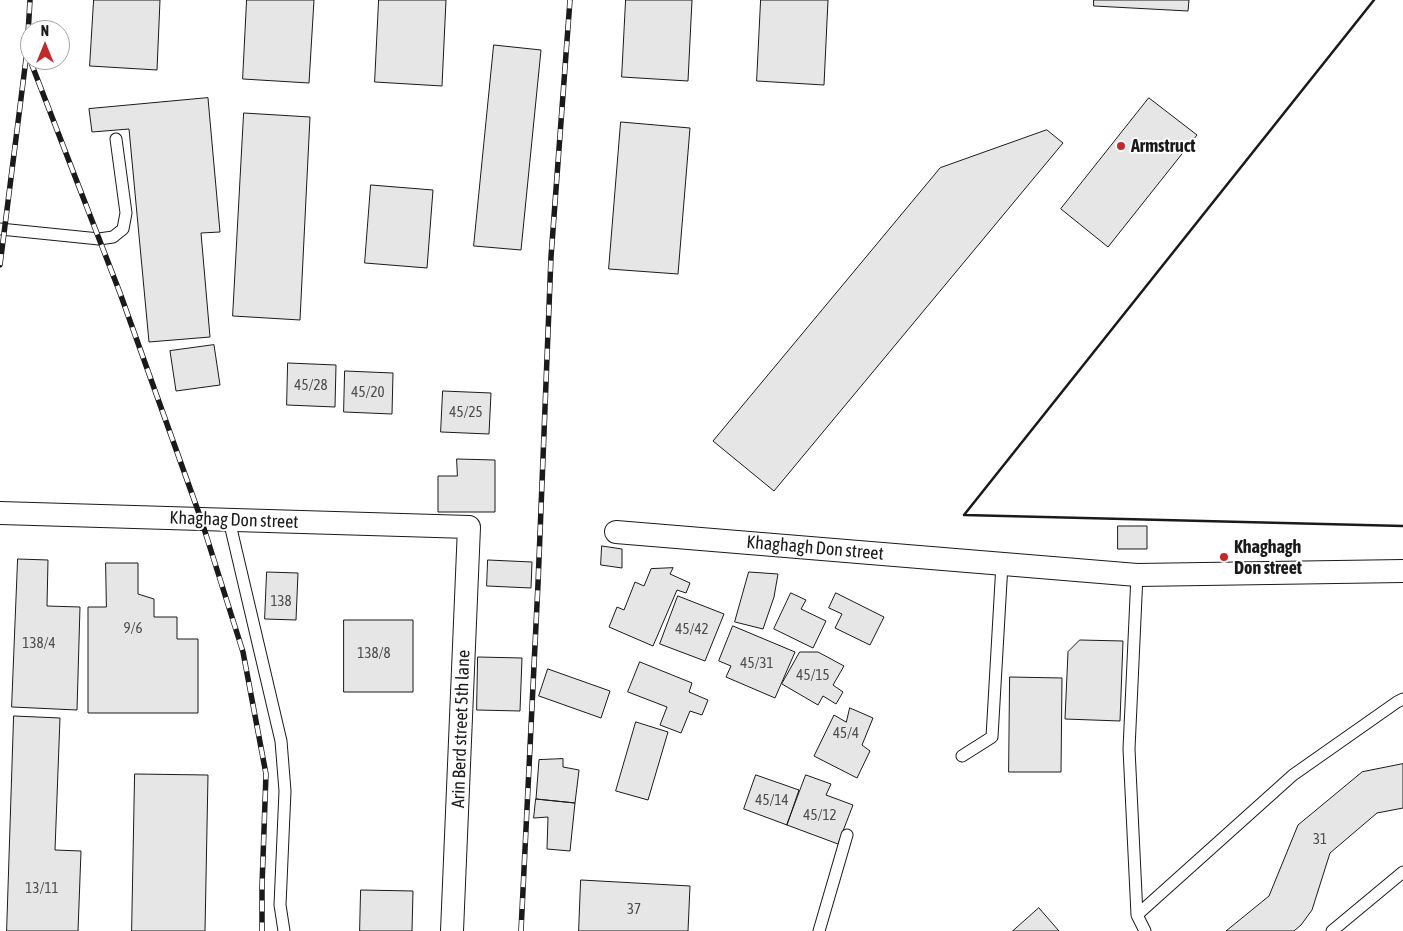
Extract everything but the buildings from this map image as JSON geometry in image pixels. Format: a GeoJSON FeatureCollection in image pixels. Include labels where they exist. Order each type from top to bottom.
{"type":"FeatureCollection","features":[{"type":"Feature","properties":{"kind":"street","name":"Khaghag Don street"},"geometry":{"type":"LineString","coordinates":[[0,513],[469,527]]}},
{"type":"Feature","properties":{"kind":"street","name":"Arin Berd street 5th lane"},"geometry":{"type":"LineString","coordinates":[[452,931],[469,527]]}},
{"type":"Feature","properties":{"kind":"street","name":"Khaghagh Don street"},"geometry":{"type":"LineString","coordinates":[[616,532],[1137,575],[1403,571]]}},
{"type":"Feature","properties":{"kind":"lane"},"geometry":{"type":"LineString","coordinates":[[0,229],[99,239],[113,237],[123,229],[126,213],[116,139]]}},
{"type":"Feature","properties":{"kind":"lane"},"geometry":{"type":"LineString","coordinates":[[229,520],[281,741],[285,791],[280,905],[284,931]]}},
{"type":"Feature","properties":{"kind":"lane"},"geometry":{"type":"LineString","coordinates":[[962,756],[992,737],[1002,564]]}},
{"type":"Feature","properties":{"kind":"lane"},"geometry":{"type":"LineString","coordinates":[[1137,575],[1129,749],[1137,914],[1145,931]]}},
{"type":"Feature","properties":{"kind":"lane"},"geometry":{"type":"LineString","coordinates":[[1137,914],[1293,775],[1403,699]]}},
{"type":"Feature","properties":{"kind":"lane"},"geometry":{"type":"LineString","coordinates":[[819,931],[847,835]]}},
{"type":"Feature","properties":{"kind":"lane"},"geometry":{"type":"LineString","coordinates":[[1332,931],[1403,872]]}},
{"type":"Feature","properties":{"kind":"railway"},"geometry":{"type":"LineString","coordinates":[[29,20],[30,0]]}},
{"type":"Feature","properties":{"kind":"railway"},"geometry":{"type":"LineString","coordinates":[[521,931],[538,584],[551,257],[570,0]]}},
{"type":"Feature","properties":{"kind":"railway"},"geometry":{"type":"LineString","coordinates":[[0,265],[25,70]]}},
{"type":"Feature","properties":{"kind":"railway"},"geometry":{"type":"LineString","coordinates":[[34,70],[120,293],[201,519],[243,652],[266,774],[262,931]]}},
{"type":"Feature","properties":{"kind":"wall"},"geometry":{"type":"LineString","coordinates":[[1374,0],[964,515],[1403,526]]}},
{"type":"Feature","properties":{"kind":"place","name":"Armstruct"},"geometry":{"type":"Point","coordinates":[1121,146]}},
{"type":"Feature","properties":{"kind":"place","name":"Khaghagh Don street"},"geometry":{"type":"Point","coordinates":[1224,557]}}]}
